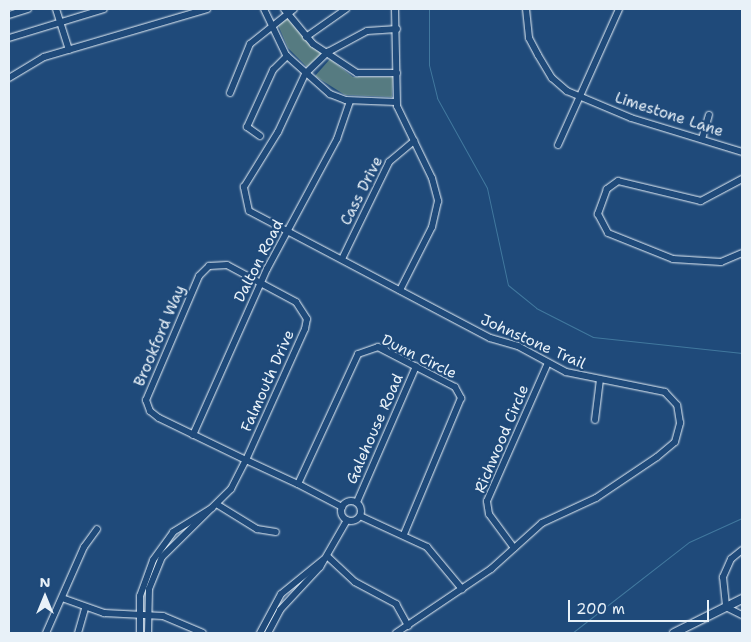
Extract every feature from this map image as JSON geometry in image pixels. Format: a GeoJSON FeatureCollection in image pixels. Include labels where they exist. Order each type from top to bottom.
{"type":"FeatureCollection","features":[{"type":"Feature","properties":{"kind":"main road"},"geometry":{"type":"LineString","coordinates":[[674,633],[742,599]]}},
{"type":"Feature","properties":{"kind":"street"},"geometry":{"type":"LineString","coordinates":[[9,15],[28,9]]}},
{"type":"Feature","properties":{"kind":"street"},"geometry":{"type":"LineString","coordinates":[[56,9],[69,50]]}},
{"type":"Feature","properties":{"kind":"street"},"geometry":{"type":"LineString","coordinates":[[9,38],[104,9]]}},
{"type":"Feature","properties":{"kind":"street"},"geometry":{"type":"LineString","coordinates":[[9,78],[36,60],[208,9]]}},
{"type":"Feature","properties":{"kind":"street"},"geometry":{"type":"LineString","coordinates":[[264,9],[287,56],[305,74],[330,94],[350,100],[396,102]]}},
{"type":"Feature","properties":{"kind":"street"},"geometry":{"type":"LineString","coordinates":[[230,93],[250,44],[286,11],[294,9]]}},
{"type":"Feature","properties":{"kind":"street"},"geometry":{"type":"LineString","coordinates":[[306,37],[346,9]]}},
{"type":"Feature","properties":{"kind":"street"},"geometry":{"type":"LineString","coordinates":[[395,9],[397,29],[396,102],[438,202],[432,228],[400,290]]}},
{"type":"Feature","properties":{"kind":"street","name":"Limestone Lane"},"geometry":{"type":"LineString","coordinates":[[526,9],[529,38],[552,78],[580,97],[631,118],[742,152]]}},
{"type":"Feature","properties":{"kind":"street"},"geometry":{"type":"LineString","coordinates":[[558,145],[619,9]]}},
{"type":"Feature","properties":{"kind":"street"},"geometry":{"type":"LineString","coordinates":[[286,11],[306,37],[327,54],[357,73],[397,73]]}},
{"type":"Feature","properties":{"kind":"street"},"geometry":{"type":"LineString","coordinates":[[305,74],[327,54],[367,31],[397,29]]}},
{"type":"Feature","properties":{"kind":"street"},"geometry":{"type":"LineString","coordinates":[[260,136],[247,127],[273,70],[287,56]]}},
{"type":"Feature","properties":{"kind":"street","name":"Johnstone Trail"},"geometry":{"type":"LineString","coordinates":[[305,74],[278,132],[244,187],[249,211],[490,338],[548,363],[600,380],[649,387],[673,398],[680,423],[675,442],[596,498],[542,523],[462,589],[396,633]]}},
{"type":"Feature","properties":{"kind":"street","name":"Dalton Road"},"geometry":{"type":"LineString","coordinates":[[193,435],[260,283],[338,139],[350,100]]}},
{"type":"Feature","properties":{"kind":"street"},"geometry":{"type":"LineString","coordinates":[[702,140],[709,115]]}},
{"type":"Feature","properties":{"kind":"street","name":"Cass Drive"},"geometry":{"type":"LineString","coordinates":[[342,260],[389,162],[414,141]]}},
{"type":"Feature","properties":{"kind":"street"},"geometry":{"type":"LineString","coordinates":[[742,179],[701,201],[618,181],[607,189],[598,214],[608,233],[674,259],[721,262],[742,254]]}},
{"type":"Feature","properties":{"kind":"street","name":"Brookford Way"},"geometry":{"type":"LineString","coordinates":[[260,283],[227,265],[209,266],[199,276],[146,400],[159,418],[342,506]]}},
{"type":"Feature","properties":{"kind":"street","name":"Falmouth Drive"},"geometry":{"type":"LineString","coordinates":[[148,633],[146,615],[149,589],[162,558],[218,505],[246,460],[307,318],[304,308],[260,283]]}},
{"type":"Feature","properties":{"kind":"street","name":"Dunn Circle"},"geometry":{"type":"LineString","coordinates":[[298,484],[358,354],[378,347],[455,387],[461,406],[404,534]]}},
{"type":"Feature","properties":{"kind":"street","name":"Richwood Circle"},"geometry":{"type":"LineString","coordinates":[[514,548],[489,514],[487,501],[548,363]]}},
{"type":"Feature","properties":{"kind":"street","name":"Galehouse Road"},"geometry":{"type":"LineString","coordinates":[[357,502],[416,366]]}},
{"type":"Feature","properties":{"kind":"street"},"geometry":{"type":"LineString","coordinates":[[595,420],[600,380]]}},
{"type":"Feature","properties":{"kind":"street"},"geometry":{"type":"LineString","coordinates":[[347,520],[342,506],[357,502],[360,516]]}},
{"type":"Feature","properties":{"kind":"street"},"geometry":{"type":"LineString","coordinates":[[140,633],[138,616],[144,580],[163,544],[188,520],[218,505],[256,529],[276,532]]}},
{"type":"Feature","properties":{"kind":"street"},"geometry":{"type":"LineString","coordinates":[[268,633],[288,600],[326,556],[347,520],[360,516],[404,534],[439,556],[462,589]]}},
{"type":"Feature","properties":{"kind":"street"},"geometry":{"type":"LineString","coordinates":[[46,633],[97,529]]}},
{"type":"Feature","properties":{"kind":"street"},"geometry":{"type":"LineString","coordinates":[[742,550],[731,559],[723,577],[726,607],[742,615]]}},
{"type":"Feature","properties":{"kind":"street"},"geometry":{"type":"LineString","coordinates":[[260,633],[281,594],[326,556]]}},
{"type":"Feature","properties":{"kind":"street"},"geometry":{"type":"LineString","coordinates":[[326,556],[355,582],[396,604],[408,626]]}},
{"type":"Feature","properties":{"kind":"street"},"geometry":{"type":"LineString","coordinates":[[281,594],[288,600]]}},
{"type":"Feature","properties":{"kind":"street"},"geometry":{"type":"LineString","coordinates":[[62,598],[85,608],[138,616],[163,616],[203,633]]}},
{"type":"Feature","properties":{"kind":"street"},"geometry":{"type":"LineString","coordinates":[[78,633],[85,608]]}},
{"type":"Feature","properties":{"kind":"green space"},"geometry":{"type":"Polygon","coordinates":[[[286,17],[322,53],[307,67],[288,48],[278,25],[286,17]]]}},
{"type":"Feature","properties":{"kind":"green space"},"geometry":{"type":"Polygon","coordinates":[[[330,59],[353,77],[393,77],[392,97],[345,95],[315,76],[330,59]]]}},
{"type":"Feature","properties":{"kind":"waterway"},"geometry":{"type":"LineString","coordinates":[[429,9],[429,65],[437,98],[487,188],[508,285],[536,308],[593,337],[742,353]]}},
{"type":"Feature","properties":{"kind":"waterway"},"geometry":{"type":"LineString","coordinates":[[572,633],[689,542],[742,518]]}}]}
